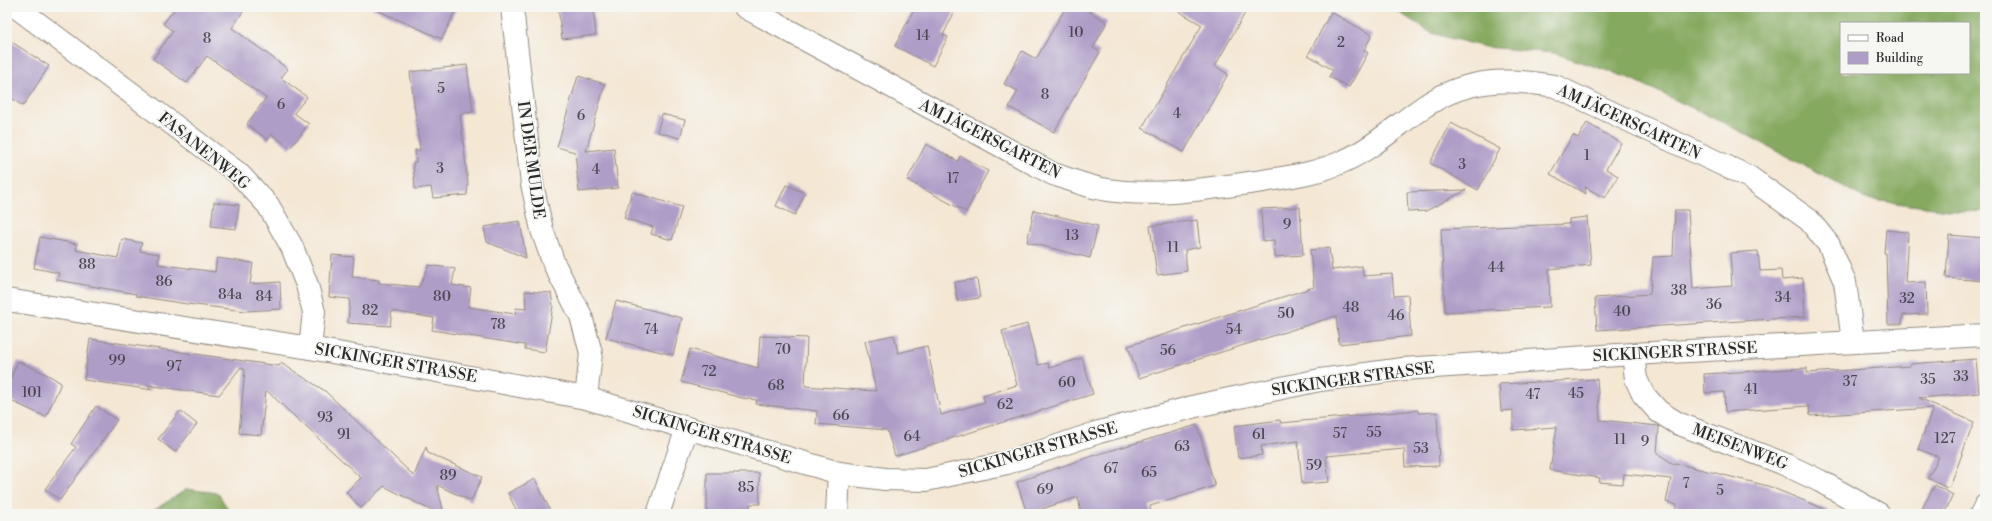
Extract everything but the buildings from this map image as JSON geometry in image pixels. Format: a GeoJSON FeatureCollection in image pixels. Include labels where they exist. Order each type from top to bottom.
{"type":"FeatureCollection","features":[{"type":"Feature","properties":{"kind":"street","name":"FASANENWEG"},"geometry":{"type":"LineString","coordinates":[[16,7],[238,173],[268,205],[292,247],[307,285],[314,312],[310,348]]}},
{"type":"Feature","properties":{"kind":"street","name":"IN DER MULDE"},"geometry":{"type":"LineString","coordinates":[[512,7],[532,184],[542,230],[554,264],[581,316],[591,353],[586,398]]}},
{"type":"Feature","properties":{"kind":"street","name":"AM JÄGERSGARTEN"},"geometry":{"type":"LineString","coordinates":[[745,7],[1053,174],[1102,189],[1156,193],[1222,187],[1301,175],[1344,161],[1378,141],[1422,108],[1451,90],[1491,82],[1522,81],[1555,86],[1749,177],[1809,220],[1829,245],[1845,282],[1853,342]]}},
{"type":"Feature","properties":{"kind":"street","name":"SICKINGER STRASSE"},"geometry":{"type":"LineString","coordinates":[[7,300],[310,348],[586,398],[839,473],[885,479],[926,480],[962,474],[1007,463],[1099,432],[1136,422],[1252,393],[1320,380],[1403,369],[1633,354],[1985,335]]}},
{"type":"Feature","properties":{"kind":"street","name":"MEISENWEG"},"geometry":{"type":"LineString","coordinates":[[1633,354],[1636,379],[1643,394],[1658,411],[1677,423],[1782,463],[1820,481],[1879,514]]}},
{"type":"Feature","properties":{"kind":"street"},"geometry":{"type":"LineString","coordinates":[[658,514],[687,428]]}},
{"type":"Feature","properties":{"kind":"street"},"geometry":{"type":"LineString","coordinates":[[837,514],[839,473]]}},
{"type":"Feature","properties":{"kind":"street"},"geometry":{"type":"LineString","coordinates":[[1981,514],[1985,506]]}},
{"type":"Feature","properties":{"kind":"green space"},"geometry":{"type":"Polygon","coordinates":[[[1391,7],[1985,7],[1985,211],[1963,212],[1866,199],[1738,130],[1632,79],[1554,53],[1485,47],[1431,33],[1391,7]]]}},
{"type":"Feature","properties":{"kind":"green space"},"geometry":{"type":"Polygon","coordinates":[[[187,489],[218,493],[231,514],[148,514],[187,489]]]}}]}
